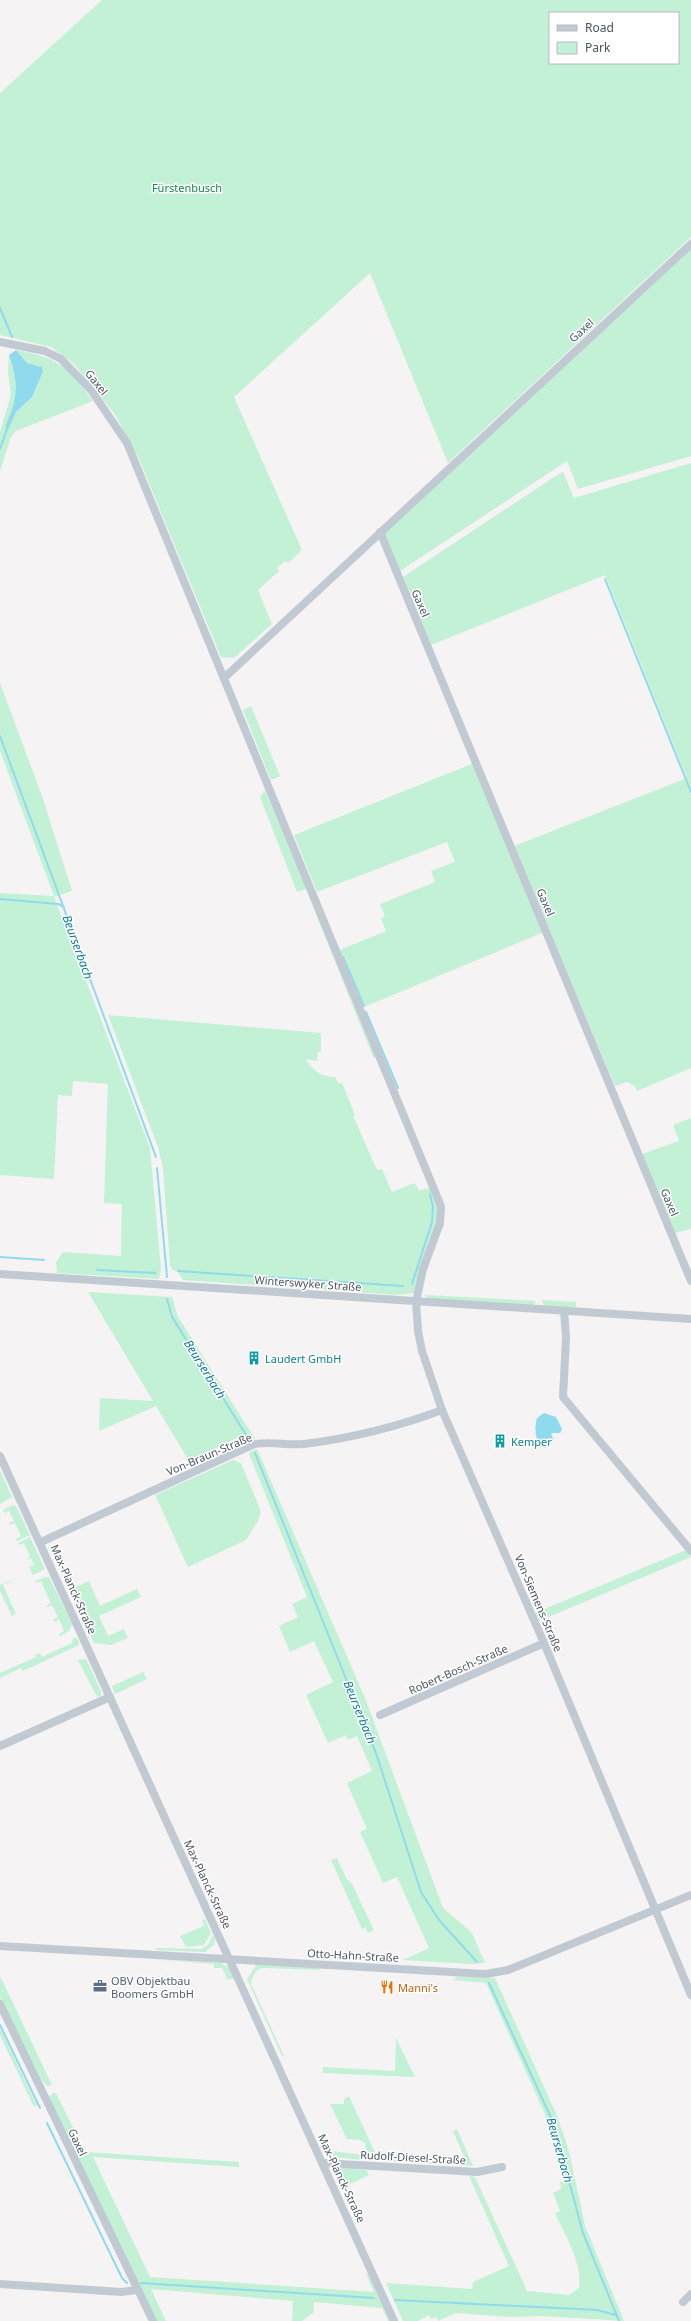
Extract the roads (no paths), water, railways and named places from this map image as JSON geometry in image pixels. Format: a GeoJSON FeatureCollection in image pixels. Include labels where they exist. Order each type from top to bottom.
{"type":"FeatureCollection","features":[{"type":"Feature","properties":{"kind":"street","name":"Gaxel"},"geometry":{"type":"LineString","coordinates":[[0,342],[45,352],[61,359],[76,372],[113,421],[127,443],[224,678],[691,244]]}},
{"type":"Feature","properties":{"kind":"street","name":"Gaxel"},"geometry":{"type":"LineString","coordinates":[[380,532],[691,1281]]}},
{"type":"Feature","properties":{"kind":"street","name":"Von-Siemens-Straße"},"geometry":{"type":"LineString","coordinates":[[224,678],[441,1208],[440,1223],[423,1269],[416,1302],[418,1331],[422,1351],[442,1410],[544,1643],[691,1995]]}},
{"type":"Feature","properties":{"kind":"street","name":"Winterswyker Straße"},"geometry":{"type":"LineString","coordinates":[[0,1274],[691,1319]]}},
{"type":"Feature","properties":{"kind":"street"},"geometry":{"type":"LineString","coordinates":[[564,1311],[566,1338],[563,1397],[691,1551]]}},
{"type":"Feature","properties":{"kind":"street","name":"Von-Braun-Straße"},"geometry":{"type":"LineString","coordinates":[[41,1542],[252,1445],[264,1443],[302,1444],[370,1434],[404,1424],[442,1410]]}},
{"type":"Feature","properties":{"kind":"street","name":"Max-Planck-Straße"},"geometry":{"type":"LineString","coordinates":[[0,1456],[41,1542],[394,2321]]}},
{"type":"Feature","properties":{"kind":"street","name":"Robert-Bosch-Straße"},"geometry":{"type":"LineString","coordinates":[[380,1715],[544,1643]]}},
{"type":"Feature","properties":{"kind":"street"},"geometry":{"type":"LineString","coordinates":[[0,1746],[110,1696]]}},
{"type":"Feature","properties":{"kind":"street","name":"Otto-Hahn-Straße"},"geometry":{"type":"LineString","coordinates":[[0,1946],[486,1974],[508,1970],[691,1895]]}},
{"type":"Feature","properties":{"kind":"street","name":"Gaxel"},"geometry":{"type":"LineString","coordinates":[[0,2004],[153,2321]]}},
{"type":"Feature","properties":{"kind":"street","name":"Rudolf-Diesel-Straße"},"geometry":{"type":"LineString","coordinates":[[323,2163],[476,2172],[502,2167]]}},
{"type":"Feature","properties":{"kind":"street"},"geometry":{"type":"LineString","coordinates":[[0,2284],[121,2292],[137,2290]]}},
{"type":"Feature","properties":{"kind":"street"},"geometry":{"type":"LineString","coordinates":[[683,2302],[691,2294]]}},
{"type":"Feature","properties":{"kind":"water"},"geometry":{"type":"Polygon","coordinates":[[[16,350],[27,363],[42,367],[43,372],[32,397],[16,412],[8,430],[5,427],[13,408],[16,391],[16,383],[9,355],[16,350]]]}},
{"type":"Feature","properties":{"kind":"water"},"geometry":{"type":"Polygon","coordinates":[[[544,1413],[556,1417],[562,1429],[560,1433],[551,1434],[554,1440],[545,1448],[539,1443],[536,1435],[537,1418],[544,1413]]]}},
{"type":"Feature","properties":{"kind":"waterway","name":"Beurserbach"},"geometry":{"type":"LineString","coordinates":[[0,308],[12,337]]}},
{"type":"Feature","properties":{"kind":"waterway","name":"Beurserbach"},"geometry":{"type":"LineString","coordinates":[[0,449],[8,426]]}},
{"type":"Feature","properties":{"kind":"waterway"},"geometry":{"type":"LineString","coordinates":[[605,579],[691,792]]}},
{"type":"Feature","properties":{"kind":"waterway","name":"Beurserbach"},"geometry":{"type":"LineString","coordinates":[[0,736],[156,1157]]}},
{"type":"Feature","properties":{"kind":"waterway"},"geometry":{"type":"LineString","coordinates":[[0,899],[58,904],[64,907]]}},
{"type":"Feature","properties":{"kind":"waterway"},"geometry":{"type":"LineString","coordinates":[[343,957],[364,1006]]}},
{"type":"Feature","properties":{"kind":"waterway"},"geometry":{"type":"LineString","coordinates":[[366,1012],[398,1088]]}},
{"type":"Feature","properties":{"kind":"waterway","name":"Beurserbach"},"geometry":{"type":"LineString","coordinates":[[157,1168],[167,1277]]}},
{"type":"Feature","properties":{"kind":"waterway"},"geometry":{"type":"LineString","coordinates":[[412,1284],[432,1222],[433,1207],[430,1194]]}},
{"type":"Feature","properties":{"kind":"waterway"},"geometry":{"type":"LineString","coordinates":[[0,1257],[44,1260]]}},
{"type":"Feature","properties":{"kind":"waterway"},"geometry":{"type":"LineString","coordinates":[[97,1270],[156,1273]]}},
{"type":"Feature","properties":{"kind":"waterway"},"geometry":{"type":"LineString","coordinates":[[178,1271],[403,1286]]}},
{"type":"Feature","properties":{"kind":"waterway","name":"Beurserbach"},"geometry":{"type":"LineString","coordinates":[[167,1299],[172,1317],[248,1438]]}},
{"type":"Feature","properties":{"kind":"waterway","name":"Beurserbach"},"geometry":{"type":"LineString","coordinates":[[255,1453],[376,1753],[421,1892],[439,1920],[477,1962]]}},
{"type":"Feature","properties":{"kind":"waterway","name":"Beurserbach"},"geometry":{"type":"LineString","coordinates":[[489,1983],[553,2122],[583,2233],[619,2321]]}},
{"type":"Feature","properties":{"kind":"waterway"},"geometry":{"type":"LineString","coordinates":[[0,2025],[40,2108]]}},
{"type":"Feature","properties":{"kind":"waterway"},"geometry":{"type":"LineString","coordinates":[[47,2123],[122,2278],[127,2283]]}},
{"type":"Feature","properties":{"kind":"waterway"},"geometry":{"type":"LineString","coordinates":[[141,2283],[374,2298]]}},
{"type":"Feature","properties":{"kind":"waterway"},"geometry":{"type":"LineString","coordinates":[[395,2300],[597,2310],[616,2315]]}},
{"type":"Feature","properties":{"kind":"place","name":"Laudert GmbH"},"geometry":{"type":"Point","coordinates":[254,1358]}},
{"type":"Feature","properties":{"kind":"place","name":"Kemper"},"geometry":{"type":"Point","coordinates":[500,1441]}},
{"type":"Feature","properties":{"kind":"place","name":"OBV Objektbau Boomers GmbH"},"geometry":{"type":"Point","coordinates":[100,1986]}},
{"type":"Feature","properties":{"kind":"place","name":"Manni's"},"geometry":{"type":"Point","coordinates":[387,1987]}},
{"type":"Feature","properties":{"kind":"park label","name":"Fürstenbusch"},"geometry":{"type":"Point","coordinates":[187,187]}}]}
